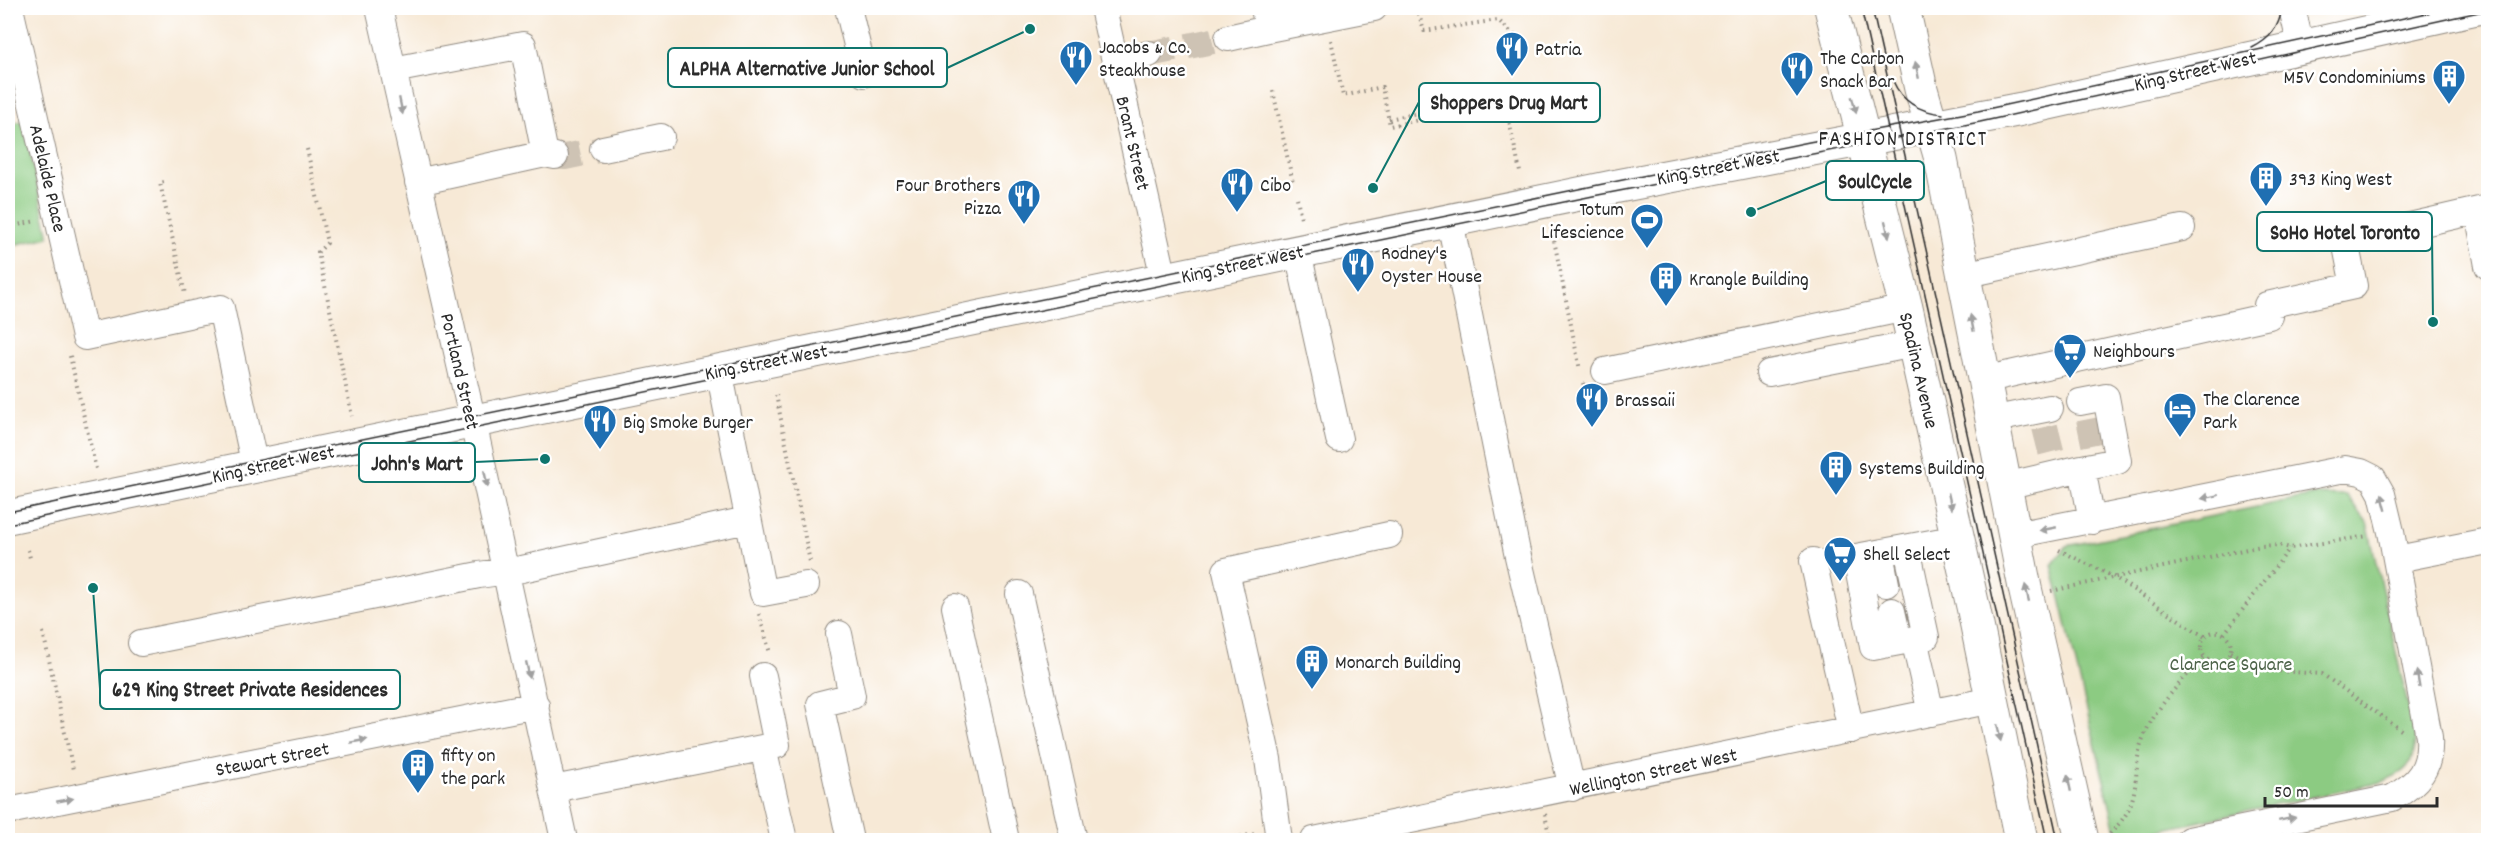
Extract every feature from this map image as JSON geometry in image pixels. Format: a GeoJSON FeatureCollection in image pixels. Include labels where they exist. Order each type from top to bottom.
{"type":"FeatureCollection","features":[{"type":"Feature","properties":{"kind":"main road","name":"Spadina Avenue"},"geometry":{"type":"LineString","coordinates":[[1831,8],[1906,308],[1958,538],[2021,840]]}},
{"type":"Feature","properties":{"kind":"main road"},"geometry":{"type":"LineString","coordinates":[[1903,8],[1941,159],[2015,535],[2095,837]]}},
{"type":"Feature","properties":{"kind":"main road","name":"King Street West"},"geometry":{"type":"LineString","coordinates":[[8,518],[1450,220],[1864,138],[1932,127],[2476,8]]}},
{"type":"Feature","properties":{"kind":"street","name":"Adelaide Place"},"geometry":{"type":"LineString","coordinates":[[10,8],[64,244],[96,335]]}},
{"type":"Feature","properties":{"kind":"street","name":"Portland Street"},"geometry":{"type":"LineString","coordinates":[[379,8],[536,705],[564,840]]}},
{"type":"Feature","properties":{"kind":"street"},"geometry":{"type":"LineString","coordinates":[[848,8],[864,74]]}},
{"type":"Feature","properties":{"kind":"street","name":"Brant Street"},"geometry":{"type":"LineString","coordinates":[[1103,8],[1164,279]]}},
{"type":"Feature","properties":{"kind":"street"},"geometry":{"type":"LineString","coordinates":[[1228,38],[1266,18],[1327,18],[1374,8]]}},
{"type":"Feature","properties":{"kind":"street"},"geometry":{"type":"LineString","coordinates":[[2292,8],[2301,47]]}},
{"type":"Feature","properties":{"kind":"street"},"geometry":{"type":"LineString","coordinates":[[393,70],[523,45],[550,155],[418,182]]}},
{"type":"Feature","properties":{"kind":"street"},"geometry":{"type":"LineString","coordinates":[[1115,62],[1149,54]]}},
{"type":"Feature","properties":{"kind":"street"},"geometry":{"type":"LineString","coordinates":[[603,149],[661,137]]}},
{"type":"Feature","properties":{"kind":"street"},"geometry":{"type":"LineString","coordinates":[[1983,380],[2269,316],[2267,304],[2354,286],[2345,241],[2483,210],[2488,266]]}},
{"type":"Feature","properties":{"kind":"street"},"geometry":{"type":"LineString","coordinates":[[1450,220],[1517,552],[1572,788]]}},
{"type":"Feature","properties":{"kind":"street"},"geometry":{"type":"LineString","coordinates":[[1963,275],[2182,228]]}},
{"type":"Feature","properties":{"kind":"street"},"geometry":{"type":"LineString","coordinates":[[1298,252],[1339,440]]}},
{"type":"Feature","properties":{"kind":"street"},"geometry":{"type":"LineString","coordinates":[[96,335],[190,315],[224,303],[255,467]]}},
{"type":"Feature","properties":{"kind":"street"},"geometry":{"type":"LineString","coordinates":[[1605,371],[1906,308]]}},
{"type":"Feature","properties":{"kind":"street"},"geometry":{"type":"LineString","coordinates":[[1769,373],[1914,344]]}},
{"type":"Feature","properties":{"kind":"street"},"geometry":{"type":"LineString","coordinates":[[719,370],[763,593],[809,578]]}},
{"type":"Feature","properties":{"kind":"street"},"geometry":{"type":"LineString","coordinates":[[2005,486],[2055,469],[2092,462],[2118,461],[2106,397],[2085,407]]}},
{"type":"Feature","properties":{"kind":"street"},"geometry":{"type":"LineString","coordinates":[[1991,420],[2045,415]]}},
{"type":"Feature","properties":{"kind":"street"},"geometry":{"type":"LineString","coordinates":[[2092,462],[2092,520]]}},
{"type":"Feature","properties":{"kind":"street"},"geometry":{"type":"LineString","coordinates":[[2015,535],[2345,469],[2361,472],[2373,478],[2382,494],[2397,560],[2429,737],[2427,764],[2416,781],[2405,791],[2392,798],[2188,840]]}},
{"type":"Feature","properties":{"kind":"street"},"geometry":{"type":"LineString","coordinates":[[141,643],[506,571],[738,522]]}},
{"type":"Feature","properties":{"kind":"street"},"geometry":{"type":"LineString","coordinates":[[1279,840],[1268,759],[1226,571],[1389,535]]}},
{"type":"Feature","properties":{"kind":"street"},"geometry":{"type":"LineString","coordinates":[[1907,548],[1926,637],[1863,650],[1856,557],[1958,538]]}},
{"type":"Feature","properties":{"kind":"street"},"geometry":{"type":"LineString","coordinates":[[2397,560],[2488,541]]}},
{"type":"Feature","properties":{"kind":"street"},"geometry":{"type":"LineString","coordinates":[[1880,553],[1886,585]]}},
{"type":"Feature","properties":{"kind":"street"},"geometry":{"type":"LineString","coordinates":[[1813,561],[1851,730]]}},
{"type":"Feature","properties":{"kind":"street"},"geometry":{"type":"LineString","coordinates":[[1019,594],[1074,840]]}},
{"type":"Feature","properties":{"kind":"street"},"geometry":{"type":"LineString","coordinates":[[955,607],[1006,840]]}},
{"type":"Feature","properties":{"kind":"street"},"geometry":{"type":"LineString","coordinates":[[1892,611],[1907,641],[1931,712]]}},
{"type":"Feature","properties":{"kind":"street"},"geometry":{"type":"LineString","coordinates":[[839,634],[852,696],[820,704],[849,840]]}},
{"type":"Feature","properties":{"kind":"street"},"geometry":{"type":"LineString","coordinates":[[553,789],[777,746],[763,679]]}},
{"type":"Feature","properties":{"kind":"street","name":"Wellington Street West"},"geometry":{"type":"LineString","coordinates":[[1314,840],[1992,700]]}},
{"type":"Feature","properties":{"kind":"street","name":"Stewart Street"},"geometry":{"type":"LineString","coordinates":[[8,811],[536,705]]}},
{"type":"Feature","properties":{"kind":"street"},"geometry":{"type":"LineString","coordinates":[[763,748],[784,840]]}},
{"type":"Feature","properties":{"kind":"path"},"geometry":{"type":"LineString","coordinates":[[1417,8],[1424,31],[1498,20],[1531,51]]}},
{"type":"Feature","properties":{"kind":"path"},"geometry":{"type":"LineString","coordinates":[[1327,18],[1343,96],[1382,87],[1390,126],[1505,102]]}},
{"type":"Feature","properties":{"kind":"path"},"geometry":{"type":"LineString","coordinates":[[1273,91],[1293,183]]}},
{"type":"Feature","properties":{"kind":"path"},"geometry":{"type":"LineString","coordinates":[[1389,119],[1509,94],[1505,102],[1520,172]]}},
{"type":"Feature","properties":{"kind":"path"},"geometry":{"type":"LineString","coordinates":[[307,149],[327,243],[318,252],[352,417]]}},
{"type":"Feature","properties":{"kind":"path"},"geometry":{"type":"LineString","coordinates":[[164,182],[160,183],[190,315]]}},
{"type":"Feature","properties":{"kind":"path"},"geometry":{"type":"LineString","coordinates":[[1297,198],[1301,218]]}},
{"type":"Feature","properties":{"kind":"path"},"geometry":{"type":"LineString","coordinates":[[8,227],[46,219]]}},
{"type":"Feature","properties":{"kind":"path"},"geometry":{"type":"LineString","coordinates":[[1553,235],[1591,424]]}},
{"type":"Feature","properties":{"kind":"path"},"geometry":{"type":"LineString","coordinates":[[96,335],[67,340],[96,469]]}},
{"type":"Feature","properties":{"kind":"path"},"geometry":{"type":"LineString","coordinates":[[776,395],[809,578]]}},
{"type":"Feature","properties":{"kind":"path"},"geometry":{"type":"LineString","coordinates":[[2052,590],[2261,546],[2279,545],[2290,548],[2369,536]]}},
{"type":"Feature","properties":{"kind":"path"},"geometry":{"type":"LineString","coordinates":[[2224,634],[2290,548]]}},
{"type":"Feature","properties":{"kind":"path"},"geometry":{"type":"LineString","coordinates":[[28,550],[30,558]]}},
{"type":"Feature","properties":{"kind":"path"},"geometry":{"type":"LineString","coordinates":[[2057,550],[2114,577],[2205,637]]}},
{"type":"Feature","properties":{"kind":"path"},"geometry":{"type":"LineString","coordinates":[[759,612],[772,657],[774,674],[763,679]]}},
{"type":"Feature","properties":{"kind":"path"},"geometry":{"type":"LineString","coordinates":[[43,632],[73,770]]}},
{"type":"Feature","properties":{"kind":"path"},"geometry":{"type":"LineString","coordinates":[[2214,632],[2224,634],[2231,642],[2230,652],[2221,661],[2211,661],[2205,656],[2201,646],[2205,637],[2214,632]]}},
{"type":"Feature","properties":{"kind":"path"},"geometry":{"type":"LineString","coordinates":[[2230,652],[2265,670],[2322,674],[2412,738]]}},
{"type":"Feature","properties":{"kind":"path"},"geometry":{"type":"LineString","coordinates":[[2095,837],[2123,819],[2130,806],[2139,750],[2144,735],[2179,684],[2205,656]]}},
{"type":"Feature","properties":{"kind":"path"},"geometry":{"type":"LineString","coordinates":[[1544,811],[1550,840]]}},
{"type":"Feature","properties":{"kind":"green space"},"geometry":{"type":"Polygon","coordinates":[[[23,121],[49,237],[8,246],[8,124],[23,121]]]}},
{"type":"Feature","properties":{"kind":"green space","name":"Clarence Square"},"geometry":{"type":"Polygon","coordinates":[[[2315,495],[2347,496],[2367,522],[2415,737],[2413,755],[2407,768],[2378,783],[2118,839],[2052,565],[2067,546],[2315,495]]]}},
{"type":"Feature","properties":{"kind":"tunnel"},"geometry":{"type":"LineString","coordinates":[[1149,54],[1228,38]]}},
{"type":"Feature","properties":{"kind":"tunnel"},"geometry":{"type":"LineString","coordinates":[[555,156],[565,157],[603,149]]}},
{"type":"Feature","properties":{"kind":"tunnel"},"geometry":{"type":"LineString","coordinates":[[2089,419],[2096,453]]}},
{"type":"Feature","properties":{"kind":"tunnel"},"geometry":{"type":"LineString","coordinates":[[2045,427],[2054,463]]}},
{"type":"Feature","properties":{"kind":"tram line"},"geometry":{"type":"LineString","coordinates":[[1861,8],[2047,840]]}},
{"type":"Feature","properties":{"kind":"tram line"},"geometry":{"type":"LineString","coordinates":[[1872,8],[2058,840]]}},
{"type":"Feature","properties":{"kind":"tram line"},"geometry":{"type":"LineString","coordinates":[[2252,48],[2273,32],[2282,8]]}},
{"type":"Feature","properties":{"kind":"tram line"},"geometry":{"type":"LineString","coordinates":[[8,512],[1809,142],[1978,111],[2450,8]]}},
{"type":"Feature","properties":{"kind":"tram line"},"geometry":{"type":"LineString","coordinates":[[8,524],[1593,196],[1980,122],[2488,10]]}},
{"type":"Feature","properties":{"kind":"tram line"},"geometry":{"type":"LineString","coordinates":[[1893,81],[1902,95],[1913,105],[1943,114]]}},
{"type":"Feature","properties":{"kind":"place","name":"ALPHA Alternative Junior School"},"geometry":{"type":"Point","coordinates":[1030,29]}},
{"type":"Feature","properties":{"kind":"place","name":"Patria"},"geometry":{"type":"Point","coordinates":[1512,77]}},
{"type":"Feature","properties":{"kind":"place","name":"Jacobs & Co. Steakhouse"},"geometry":{"type":"Point","coordinates":[1076,86]}},
{"type":"Feature","properties":{"kind":"place","name":"The Carbon Snack Bar"},"geometry":{"type":"Point","coordinates":[1797,97]}},
{"type":"Feature","properties":{"kind":"place","name":"M5V Condominiums"},"geometry":{"type":"Point","coordinates":[2449,105]}},
{"type":"Feature","properties":{"kind":"place","name":"Shoppers Drug Mart"},"geometry":{"type":"Point","coordinates":[1373,188]}},
{"type":"Feature","properties":{"kind":"place","name":"393 King West"},"geometry":{"type":"Point","coordinates":[2266,207]}},
{"type":"Feature","properties":{"kind":"place","name":"SoulCycle"},"geometry":{"type":"Point","coordinates":[1751,212]}},
{"type":"Feature","properties":{"kind":"place","name":"Cibo"},"geometry":{"type":"Point","coordinates":[1237,213]}},
{"type":"Feature","properties":{"kind":"place","name":"Four Brothers Pizza"},"geometry":{"type":"Point","coordinates":[1024,225]}},
{"type":"Feature","properties":{"kind":"place","name":"Totum Lifescience"},"geometry":{"type":"Point","coordinates":[1647,249]}},
{"type":"Feature","properties":{"kind":"place","name":"Rodney's Oyster House"},"geometry":{"type":"Point","coordinates":[1358,293]}},
{"type":"Feature","properties":{"kind":"place","name":"Krangle Building"},"geometry":{"type":"Point","coordinates":[1666,307]}},
{"type":"Feature","properties":{"kind":"place","name":"SoHo Hotel Toronto"},"geometry":{"type":"Point","coordinates":[2433,322]}},
{"type":"Feature","properties":{"kind":"place","name":"Neighbours"},"geometry":{"type":"Point","coordinates":[2070,379]}},
{"type":"Feature","properties":{"kind":"place","name":"Brassaii"},"geometry":{"type":"Point","coordinates":[1592,428]}},
{"type":"Feature","properties":{"kind":"place","name":"The Clarence Park"},"geometry":{"type":"Point","coordinates":[2180,438]}},
{"type":"Feature","properties":{"kind":"place","name":"Big Smoke Burger"},"geometry":{"type":"Point","coordinates":[600,450]}},
{"type":"Feature","properties":{"kind":"place","name":"John's Mart"},"geometry":{"type":"Point","coordinates":[545,459]}},
{"type":"Feature","properties":{"kind":"place","name":"Systems Building"},"geometry":{"type":"Point","coordinates":[1836,496]}},
{"type":"Feature","properties":{"kind":"place","name":"Shell Select"},"geometry":{"type":"Point","coordinates":[1840,582]}},
{"type":"Feature","properties":{"kind":"place","name":"629 King Street Private Residences"},"geometry":{"type":"Point","coordinates":[93,588]}},
{"type":"Feature","properties":{"kind":"place","name":"Monarch Building"},"geometry":{"type":"Point","coordinates":[1312,690]}},
{"type":"Feature","properties":{"kind":"place","name":"fifty on the park"},"geometry":{"type":"Point","coordinates":[418,794]}},
{"type":"Feature","properties":{"kind":"district","name":"FASHION DISTRICT"},"geometry":{"type":"Point","coordinates":[1903,138]}}]}
